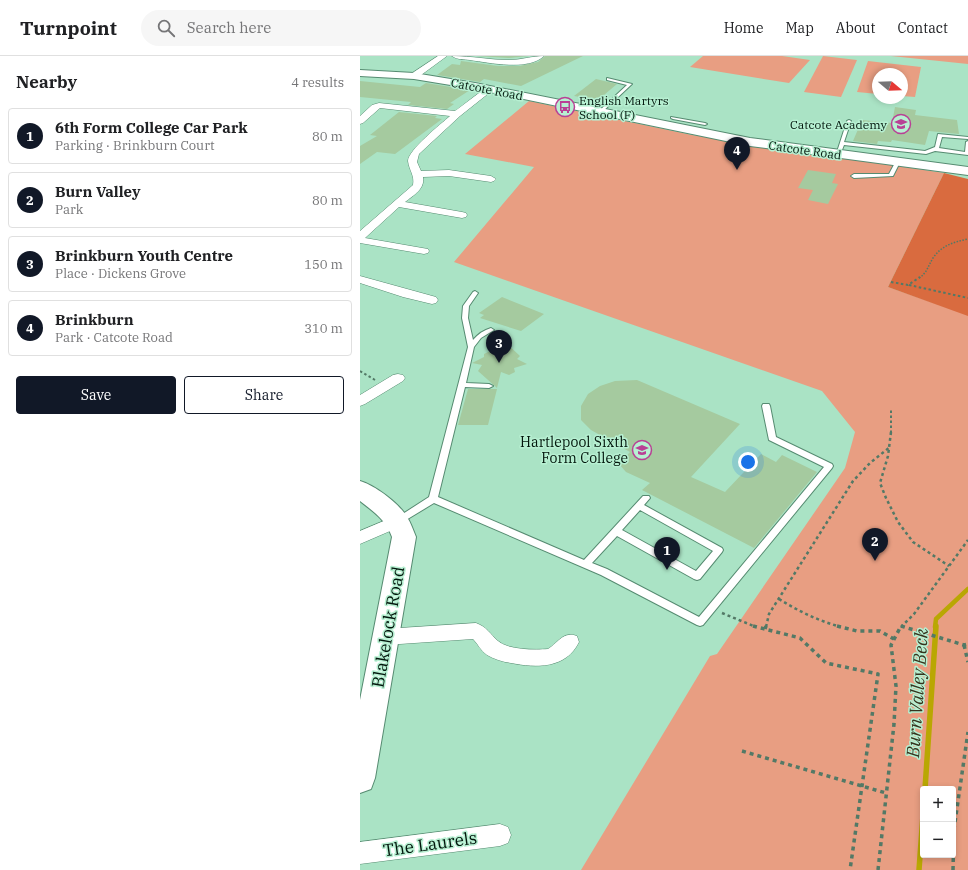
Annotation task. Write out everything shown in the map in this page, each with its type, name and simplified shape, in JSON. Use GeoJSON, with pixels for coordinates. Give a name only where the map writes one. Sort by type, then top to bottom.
{"type":"FeatureCollection","features":[{"type":"Feature","properties":{"kind":"street"},"geometry":{"type":"LineString","coordinates":[[414,76],[443,56]]}},
{"type":"Feature","properties":{"kind":"street"},"geometry":{"type":"LineString","coordinates":[[456,56],[517,63],[533,60],[540,56]]}},
{"type":"Feature","properties":{"kind":"street","name":"Catcote Road"},"geometry":{"type":"LineString","coordinates":[[360,73],[414,76],[490,89],[750,142],[840,148],[898,162],[968,171]]}},
{"type":"Feature","properties":{"kind":"street"},"geometry":{"type":"LineString","coordinates":[[360,236],[418,186],[420,182],[413,163],[413,156],[415,152],[457,114],[490,89]]}},
{"type":"Feature","properties":{"kind":"street"},"geometry":{"type":"LineString","coordinates":[[360,121],[375,107],[380,105],[457,114]]}},
{"type":"Feature","properties":{"kind":"street"},"geometry":{"type":"LineString","coordinates":[[418,174],[449,173],[491,179]]}},
{"type":"Feature","properties":{"kind":"street"},"geometry":{"type":"LineString","coordinates":[[398,204],[462,215]]}},
{"type":"Feature","properties":{"kind":"street"},"geometry":{"type":"LineString","coordinates":[[360,240],[424,251]]}},
{"type":"Feature","properties":{"kind":"street"},"geometry":{"type":"LineString","coordinates":[[360,278],[407,294],[432,300]]}},
{"type":"Feature","properties":{"kind":"street"},"geometry":{"type":"LineString","coordinates":[[360,401],[398,378]]}},
{"type":"Feature","properties":{"kind":"street"},"geometry":{"type":"LineString","coordinates":[[360,489],[391,514],[360,538]]}},
{"type":"Feature","properties":{"kind":"street","name":"Blakelock Road"},"geometry":{"type":"LineString","coordinates":[[360,778],[404,537],[391,514]]}},
{"type":"Feature","properties":{"kind":"street"},"geometry":{"type":"LineString","coordinates":[[385,637],[476,630],[481,634],[487,644],[496,651],[504,654],[545,658],[554,656],[570,642]]}},
{"type":"Feature","properties":{"kind":"street","name":"The Laurels"},"geometry":{"type":"LineString","coordinates":[[360,853],[500,835]]}},
{"type":"Feature","properties":{"kind":"lane"},"geometry":{"type":"LineString","coordinates":[[601,112],[630,84],[627,82],[608,79]]}},
{"type":"Feature","properties":{"kind":"lane"},"geometry":{"type":"LineString","coordinates":[[673,118],[705,124]]}},
{"type":"Feature","properties":{"kind":"lane"},"geometry":{"type":"LineString","coordinates":[[849,121],[840,148],[926,153],[937,148],[940,135],[968,138]]}},
{"type":"Feature","properties":{"kind":"lane"},"geometry":{"type":"LineString","coordinates":[[933,149],[967,154],[968,142]]}},
{"type":"Feature","properties":{"kind":"lane"},"geometry":{"type":"LineString","coordinates":[[854,176],[891,176],[898,162]]}},
{"type":"Feature","properties":{"kind":"lane"},"geometry":{"type":"LineString","coordinates":[[433,499],[471,347],[465,318],[466,306],[475,293]]}},
{"type":"Feature","properties":{"kind":"lane"},"geometry":{"type":"LineString","coordinates":[[471,347],[479,338],[491,330]]}},
{"type":"Feature","properties":{"kind":"lane"},"geometry":{"type":"LineString","coordinates":[[461,385],[489,386]]}},
{"type":"Feature","properties":{"kind":"lane"},"geometry":{"type":"LineString","coordinates":[[391,514],[433,499],[604,572],[700,622],[829,466],[772,438],[766,406]]}},
{"type":"Feature","properties":{"kind":"lane"},"geometry":{"type":"LineString","coordinates":[[586,564],[646,498]]}},
{"type":"Feature","properties":{"kind":"lane"},"geometry":{"type":"LineString","coordinates":[[616,531],[697,576],[719,550],[639,506]]}},
{"type":"Feature","properties":{"kind":"path"},"geometry":{"type":"LineString","coordinates":[[908,285],[925,274],[934,257],[948,244],[968,239]]}},
{"type":"Feature","properties":{"kind":"path"},"geometry":{"type":"LineString","coordinates":[[891,282],[968,298]]}},
{"type":"Feature","properties":{"kind":"path"},"geometry":{"type":"LineString","coordinates":[[891,410],[890,447],[887,468],[880,483],[885,498],[894,511],[895,517],[914,542],[949,566]]}},
{"type":"Feature","properties":{"kind":"path"},"geometry":{"type":"LineString","coordinates":[[765,629],[769,614],[853,481],[870,463],[890,447]]}},
{"type":"Feature","properties":{"kind":"path"},"geometry":{"type":"LineString","coordinates":[[878,870],[894,724],[896,686],[891,645],[901,626],[914,614],[968,540]]}},
{"type":"Feature","properties":{"kind":"path"},"geometry":{"type":"LineString","coordinates":[[778,599],[797,610],[830,624],[857,631],[880,631],[894,639]]}},
{"type":"Feature","properties":{"kind":"path"},"geometry":{"type":"LineString","coordinates":[[711,609],[765,629],[800,638],[826,662],[878,674],[850,870]]}},
{"type":"Feature","properties":{"kind":"path"},"geometry":{"type":"LineString","coordinates":[[901,626],[966,645]]}},
{"type":"Feature","properties":{"kind":"path"},"geometry":{"type":"LineString","coordinates":[[966,645],[968,651]]}},
{"type":"Feature","properties":{"kind":"path"},"geometry":{"type":"LineString","coordinates":[[966,645],[968,662]]}},
{"type":"Feature","properties":{"kind":"path"},"geometry":{"type":"LineString","coordinates":[[953,870],[954,829],[968,732]]}},
{"type":"Feature","properties":{"kind":"path"},"geometry":{"type":"LineString","coordinates":[[742,751],[886,793]]}},
{"type":"Feature","properties":{"kind":"shaded area"},"geometry":{"type":"Polygon","coordinates":[[[703,56],[782,56],[810,60],[789,83],[690,67],[703,56]]]}},
{"type":"Feature","properties":{"kind":"shaded area"},"geometry":{"type":"Polygon","coordinates":[[[823,56],[857,60],[841,97],[804,92],[823,56]]]}},
{"type":"Feature","properties":{"kind":"shaded area"},"geometry":{"type":"Polygon","coordinates":[[[891,56],[968,56],[968,64],[891,56]]]}},
{"type":"Feature","properties":{"kind":"shaded area"},"geometry":{"type":"Polygon","coordinates":[[[868,61],[921,67],[915,97],[908,96],[908,68],[872,68],[872,93],[857,92],[868,61]]]}},
{"type":"Feature","properties":{"kind":"shaded area"},"geometry":{"type":"Polygon","coordinates":[[[529,101],[692,135],[944,173],[888,287],[968,315],[968,870],[581,870],[710,656],[717,654],[845,468],[855,432],[822,391],[454,262],[534,167],[465,154],[529,101]]]}},
{"type":"Feature","properties":{"kind":"shaded area"},"geometry":{"type":"Polygon","coordinates":[[[944,173],[968,179],[968,316],[888,287],[944,173]]]}},
{"type":"Feature","properties":{"kind":"building"},"geometry":{"type":"Polygon","coordinates":[[[476,56],[529,56],[509,58],[476,56]]]}},
{"type":"Feature","properties":{"kind":"building"},"geometry":{"type":"Polygon","coordinates":[[[545,56],[583,56],[521,86],[484,79],[480,82],[437,75],[452,64],[460,65],[461,61],[498,66],[519,66],[538,62],[545,56]]]}},
{"type":"Feature","properties":{"kind":"building"},"geometry":{"type":"Polygon","coordinates":[[[596,79],[617,84],[598,100],[574,96],[596,79]]]}},
{"type":"Feature","properties":{"kind":"building"},"geometry":{"type":"Polygon","coordinates":[[[360,81],[420,87],[426,83],[470,90],[450,103],[454,104],[447,109],[408,105],[411,102],[360,97],[360,81]]]}},
{"type":"Feature","properties":{"kind":"building"},"geometry":{"type":"Polygon","coordinates":[[[895,107],[916,110],[915,115],[957,120],[959,134],[929,131],[925,145],[892,140],[891,142],[878,141],[877,144],[853,141],[862,120],[892,123],[895,107]]]}},
{"type":"Feature","properties":{"kind":"building"},"geometry":{"type":"Polygon","coordinates":[[[399,112],[437,116],[435,118],[442,119],[395,154],[377,152],[360,164],[360,146],[377,136],[370,135],[399,112]]]}},
{"type":"Feature","properties":{"kind":"building"},"geometry":{"type":"Polygon","coordinates":[[[808,170],[836,174],[832,183],[838,184],[828,204],[808,200],[813,190],[798,188],[808,170]]]}},
{"type":"Feature","properties":{"kind":"building"},"geometry":{"type":"Polygon","coordinates":[[[502,297],[544,314],[521,331],[480,318],[484,315],[479,313],[502,297]]]}},
{"type":"Feature","properties":{"kind":"building"},"geometry":{"type":"Polygon","coordinates":[[[506,343],[520,356],[517,359],[527,364],[514,368],[515,372],[509,375],[501,372],[497,388],[478,371],[482,365],[472,363],[484,357],[484,354],[506,343]]]}},
{"type":"Feature","properties":{"kind":"building"},"geometry":{"type":"Polygon","coordinates":[[[637,380],[740,424],[691,477],[725,492],[761,454],[776,462],[782,455],[817,472],[754,548],[642,490],[650,483],[626,472],[619,464],[630,452],[591,430],[581,420],[581,406],[588,394],[600,386],[615,381],[637,380]]]}},
{"type":"Feature","properties":{"kind":"building"},"geometry":{"type":"Polygon","coordinates":[[[468,389],[497,389],[488,425],[458,425],[468,389]]]}},
{"type":"Feature","properties":{"kind":"waterway","name":"Burn Valley Beck"},"geometry":{"type":"LineString","coordinates":[[935,627],[936,619],[968,589]]}},
{"type":"Feature","properties":{"kind":"waterway","name":"Burn Valley Beck"},"geometry":{"type":"LineString","coordinates":[[925,786],[936,626]]}},
{"type":"Feature","properties":{"kind":"waterway","name":"Burn Valley Beck"},"geometry":{"type":"LineString","coordinates":[[919,870],[922,822]]}},
{"type":"Feature","properties":{"kind":"place","name":"English Martyrs School (F)"},"geometry":{"type":"Point","coordinates":[565,107]}},
{"type":"Feature","properties":{"kind":"place","name":"Catcote Academy"},"geometry":{"type":"Point","coordinates":[901,124]}},
{"type":"Feature","properties":{"kind":"place","name":"Brinkburn"},"geometry":{"type":"Point","coordinates":[737,170]}},
{"type":"Feature","properties":{"kind":"place","name":"Brinkburn Youth Centre"},"geometry":{"type":"Point","coordinates":[499,363]}},
{"type":"Feature","properties":{"kind":"place","name":"Hartlepool Sixth Form College"},"geometry":{"type":"Point","coordinates":[642,450]}},
{"type":"Feature","properties":{"kind":"place","name":"Burn Valley"},"geometry":{"type":"Point","coordinates":[875,561]}},
{"type":"Feature","properties":{"kind":"place","name":"6th Form College Car Park"},"geometry":{"type":"Point","coordinates":[667,570]}}]}
